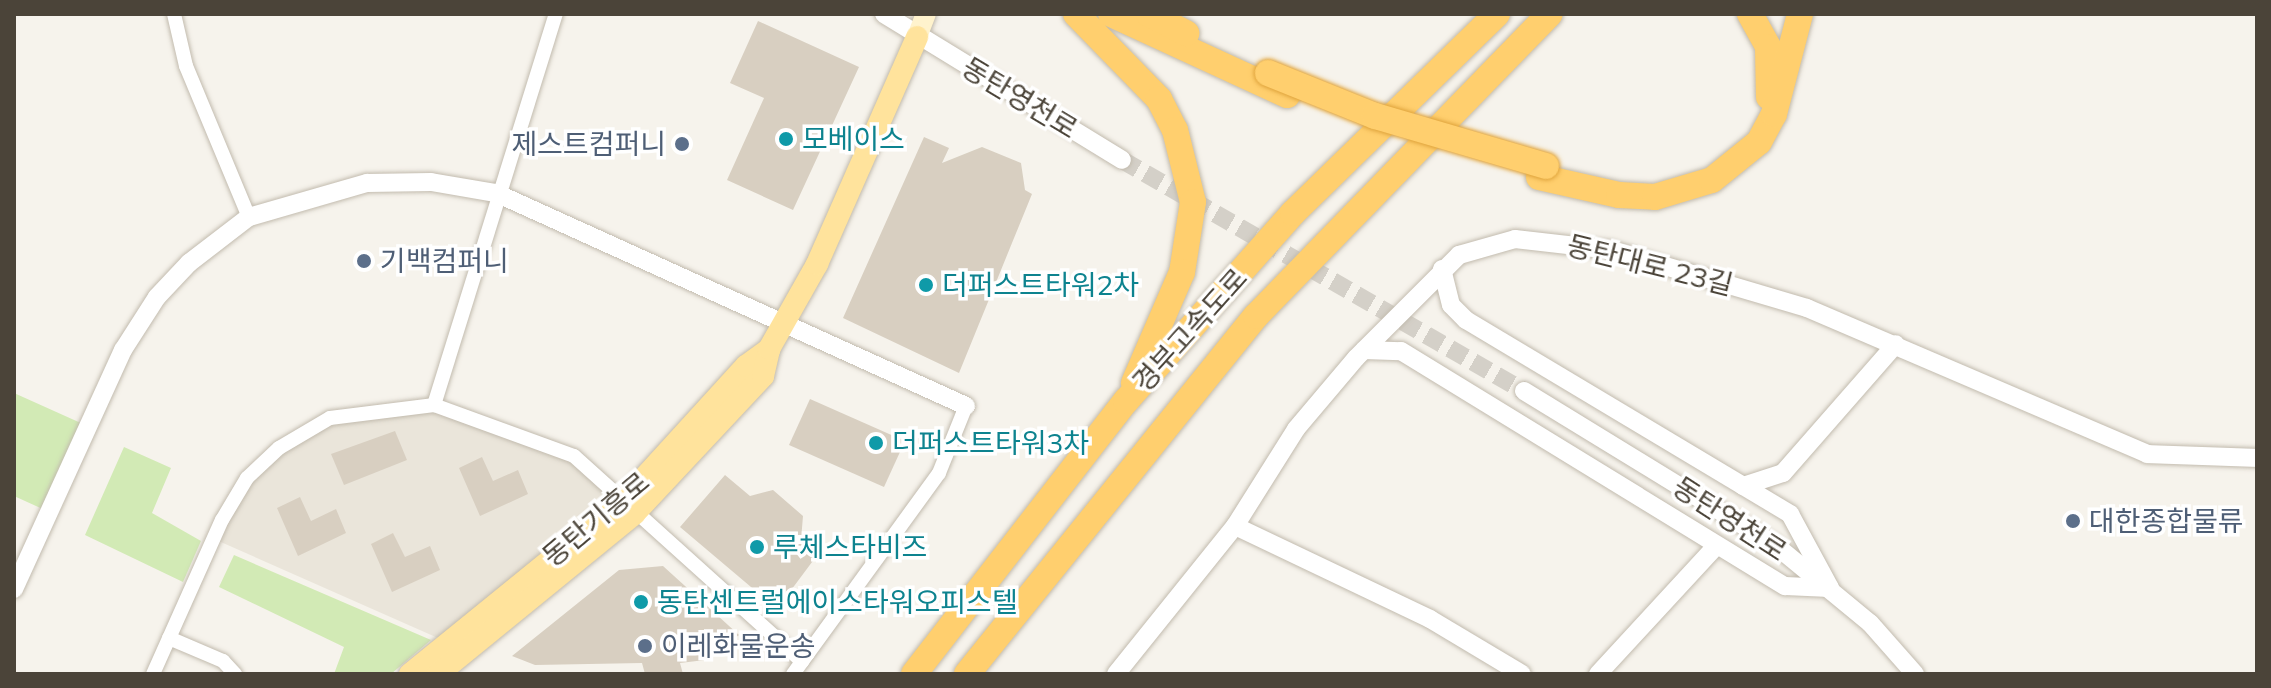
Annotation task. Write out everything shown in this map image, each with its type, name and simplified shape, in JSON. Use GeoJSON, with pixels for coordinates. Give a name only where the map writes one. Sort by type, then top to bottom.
{"type":"FeatureCollection","features":[{"type":"Feature","properties":{"kind":"highway"},"geometry":{"type":"LineString","coordinates":[[1076,14],[1159,99],[1175,130],[1193,202],[1182,272],[1126,401]]}},
{"type":"Feature","properties":{"kind":"highway"},"geometry":{"type":"LineString","coordinates":[[1111,14],[1287,95],[1369,128],[1655,197],[1712,180],[1759,142],[1774,114],[1800,14]]}},
{"type":"Feature","properties":{"kind":"highway"},"geometry":{"type":"LineString","coordinates":[[1149,14],[1268,73],[1375,116],[1542,171],[1651,180],[1682,175],[1736,149],[1756,125],[1772,76],[1768,47],[1750,14]]}},
{"type":"Feature","properties":{"kind":"highway","name":"경부고속도로"},"geometry":{"type":"LineString","coordinates":[[914,674],[1126,401],[1293,213],[1497,14]]}},
{"type":"Feature","properties":{"kind":"highway","name":"경부고속도로"},"geometry":{"type":"LineString","coordinates":[[967,674],[1256,316],[1550,14]]}},
{"type":"Feature","properties":{"kind":"highway"},"geometry":{"type":"LineString","coordinates":[[1523,39],[1573,14]]}},
{"type":"Feature","properties":{"kind":"main road","name":"동탄기흥로"},"geometry":{"type":"LineString","coordinates":[[438,674],[628,508],[746,366],[769,349],[817,264],[926,14]]}},
{"type":"Feature","properties":{"kind":"main road","name":"동탄기흥로"},"geometry":{"type":"LineString","coordinates":[[410,674],[628,508]]}},
{"type":"Feature","properties":{"kind":"street"},"geometry":{"type":"LineString","coordinates":[[174,14],[186,66],[249,217]]}},
{"type":"Feature","properties":{"kind":"street"},"geometry":{"type":"LineString","coordinates":[[434,405],[496,193],[556,14]]}},
{"type":"Feature","properties":{"kind":"street","name":"동탄영천로"},"geometry":{"type":"LineString","coordinates":[[884,14],[1122,160]]}},
{"type":"Feature","properties":{"kind":"street"},"geometry":{"type":"LineString","coordinates":[[14,589],[141,319],[189,263],[249,217],[367,183],[431,182],[496,193],[785,321],[966,406],[939,473],[798,668],[574,456],[541,439],[434,405],[330,418],[279,448],[247,478],[222,520],[153,674]]}},
{"type":"Feature","properties":{"kind":"street","name":"동탄대로 23길"},"geometry":{"type":"LineString","coordinates":[[1116,674],[1235,526],[1296,429],[1364,350],[1442,269],[1486,244],[1564,242],[1698,272],[1896,344],[2120,445],[2187,459],[2257,458]]}},
{"type":"Feature","properties":{"kind":"street"},"geometry":{"type":"LineString","coordinates":[[1442,269],[1451,305],[1466,320],[1790,514]]}},
{"type":"Feature","properties":{"kind":"street"},"geometry":{"type":"LineString","coordinates":[[1743,486],[1783,473],[1896,344]]}},
{"type":"Feature","properties":{"kind":"street"},"geometry":{"type":"LineString","coordinates":[[1364,350],[1401,351],[1785,586],[1830,588]]}},
{"type":"Feature","properties":{"kind":"street","name":"동탄영천로"},"geometry":{"type":"LineString","coordinates":[[1524,391],[1774,544],[1830,588],[1909,670]]}},
{"type":"Feature","properties":{"kind":"street"},"geometry":{"type":"LineString","coordinates":[[1783,473],[1782,495],[1830,588]]}},
{"type":"Feature","properties":{"kind":"street"},"geometry":{"type":"LineString","coordinates":[[1235,526],[1430,619],[1522,674]]}},
{"type":"Feature","properties":{"kind":"street"},"geometry":{"type":"LineString","coordinates":[[1598,674],[1716,546]]}},
{"type":"Feature","properties":{"kind":"street"},"geometry":{"type":"LineString","coordinates":[[169,638],[223,661],[235,674]]}},
{"type":"Feature","properties":{"kind":"shaded area"},"geometry":{"type":"Polygon","coordinates":[[[434,405],[541,439],[623,501],[447,642],[214,539],[247,478],[316,424],[434,405]]]}},
{"type":"Feature","properties":{"kind":"green space"},"geometry":{"type":"Polygon","coordinates":[[[14,393],[83,424],[47,511],[14,496],[14,393]]]}},
{"type":"Feature","properties":{"kind":"green space"},"geometry":{"type":"Polygon","coordinates":[[[124,447],[171,468],[152,513],[201,541],[183,582],[85,535],[124,447]]]}},
{"type":"Feature","properties":{"kind":"green space"},"geometry":{"type":"Polygon","coordinates":[[[234,555],[431,640],[391,674],[334,674],[344,647],[219,587],[234,555]]]}},
{"type":"Feature","properties":{"kind":"building","name":"모베이스"},"geometry":{"type":"Polygon","coordinates":[[[758,21],[859,67],[793,210],[727,180],[764,98],[730,83],[758,21]]]}},
{"type":"Feature","properties":{"kind":"building","name":"더퍼스트타워2차"},"geometry":{"type":"Polygon","coordinates":[[[924,137],[949,148],[942,163],[982,147],[1021,163],[1025,190],[1032,194],[959,373],[843,318],[924,137]]]}},
{"type":"Feature","properties":{"kind":"building","name":"더퍼스트타워3차"},"geometry":{"type":"Polygon","coordinates":[[[810,399],[905,441],[884,487],[789,445],[810,399]]]}},
{"type":"Feature","properties":{"kind":"building"},"geometry":{"type":"Polygon","coordinates":[[[395,431],[407,460],[344,485],[331,454],[395,431]]]}},
{"type":"Feature","properties":{"kind":"building"},"geometry":{"type":"Polygon","coordinates":[[[482,457],[493,481],[518,470],[528,494],[480,516],[459,468],[482,457]]]}},
{"type":"Feature","properties":{"kind":"building","name":"루체스타비즈"},"geometry":{"type":"Polygon","coordinates":[[[725,475],[750,496],[773,490],[803,516],[801,540],[818,554],[777,609],[680,527],[725,475]]]}},
{"type":"Feature","properties":{"kind":"building"},"geometry":{"type":"Polygon","coordinates":[[[300,497],[311,521],[336,509],[346,533],[298,556],[277,508],[300,497]]]}},
{"type":"Feature","properties":{"kind":"building"},"geometry":{"type":"Polygon","coordinates":[[[393,533],[405,557],[430,546],[440,570],[392,592],[371,544],[393,533]]]}},
{"type":"Feature","properties":{"kind":"building","name":"동탄센트럴에이스타워오피스텔"},"geometry":{"type":"Polygon","coordinates":[[[663,566],[739,635],[705,660],[680,663],[683,674],[645,674],[642,663],[535,665],[512,656],[619,570],[663,566]]]}},
{"type":"Feature","properties":{"kind":"tunnel"},"geometry":{"type":"LineString","coordinates":[[1122,160],[1524,391]]}},
{"type":"Feature","properties":{"kind":"place","name":"모베이스"},"geometry":{"type":"Point","coordinates":[786,139]}},
{"type":"Feature","properties":{"kind":"place","name":"제스트컴퍼니"},"geometry":{"type":"Point","coordinates":[682,144]}},
{"type":"Feature","properties":{"kind":"place","name":"기백컴퍼니"},"geometry":{"type":"Point","coordinates":[364,261]}},
{"type":"Feature","properties":{"kind":"place","name":"더퍼스트타워2차"},"geometry":{"type":"Point","coordinates":[926,285]}},
{"type":"Feature","properties":{"kind":"place","name":"더퍼스트타워3차"},"geometry":{"type":"Point","coordinates":[876,443]}},
{"type":"Feature","properties":{"kind":"place","name":"대한종합물류"},"geometry":{"type":"Point","coordinates":[2073,521]}},
{"type":"Feature","properties":{"kind":"place","name":"루체스타비즈"},"geometry":{"type":"Point","coordinates":[757,547]}},
{"type":"Feature","properties":{"kind":"place","name":"동탄센트럴에이스타워오피스텔"},"geometry":{"type":"Point","coordinates":[641,602]}},
{"type":"Feature","properties":{"kind":"place","name":"이레화물운송"},"geometry":{"type":"Point","coordinates":[645,646]}}]}
